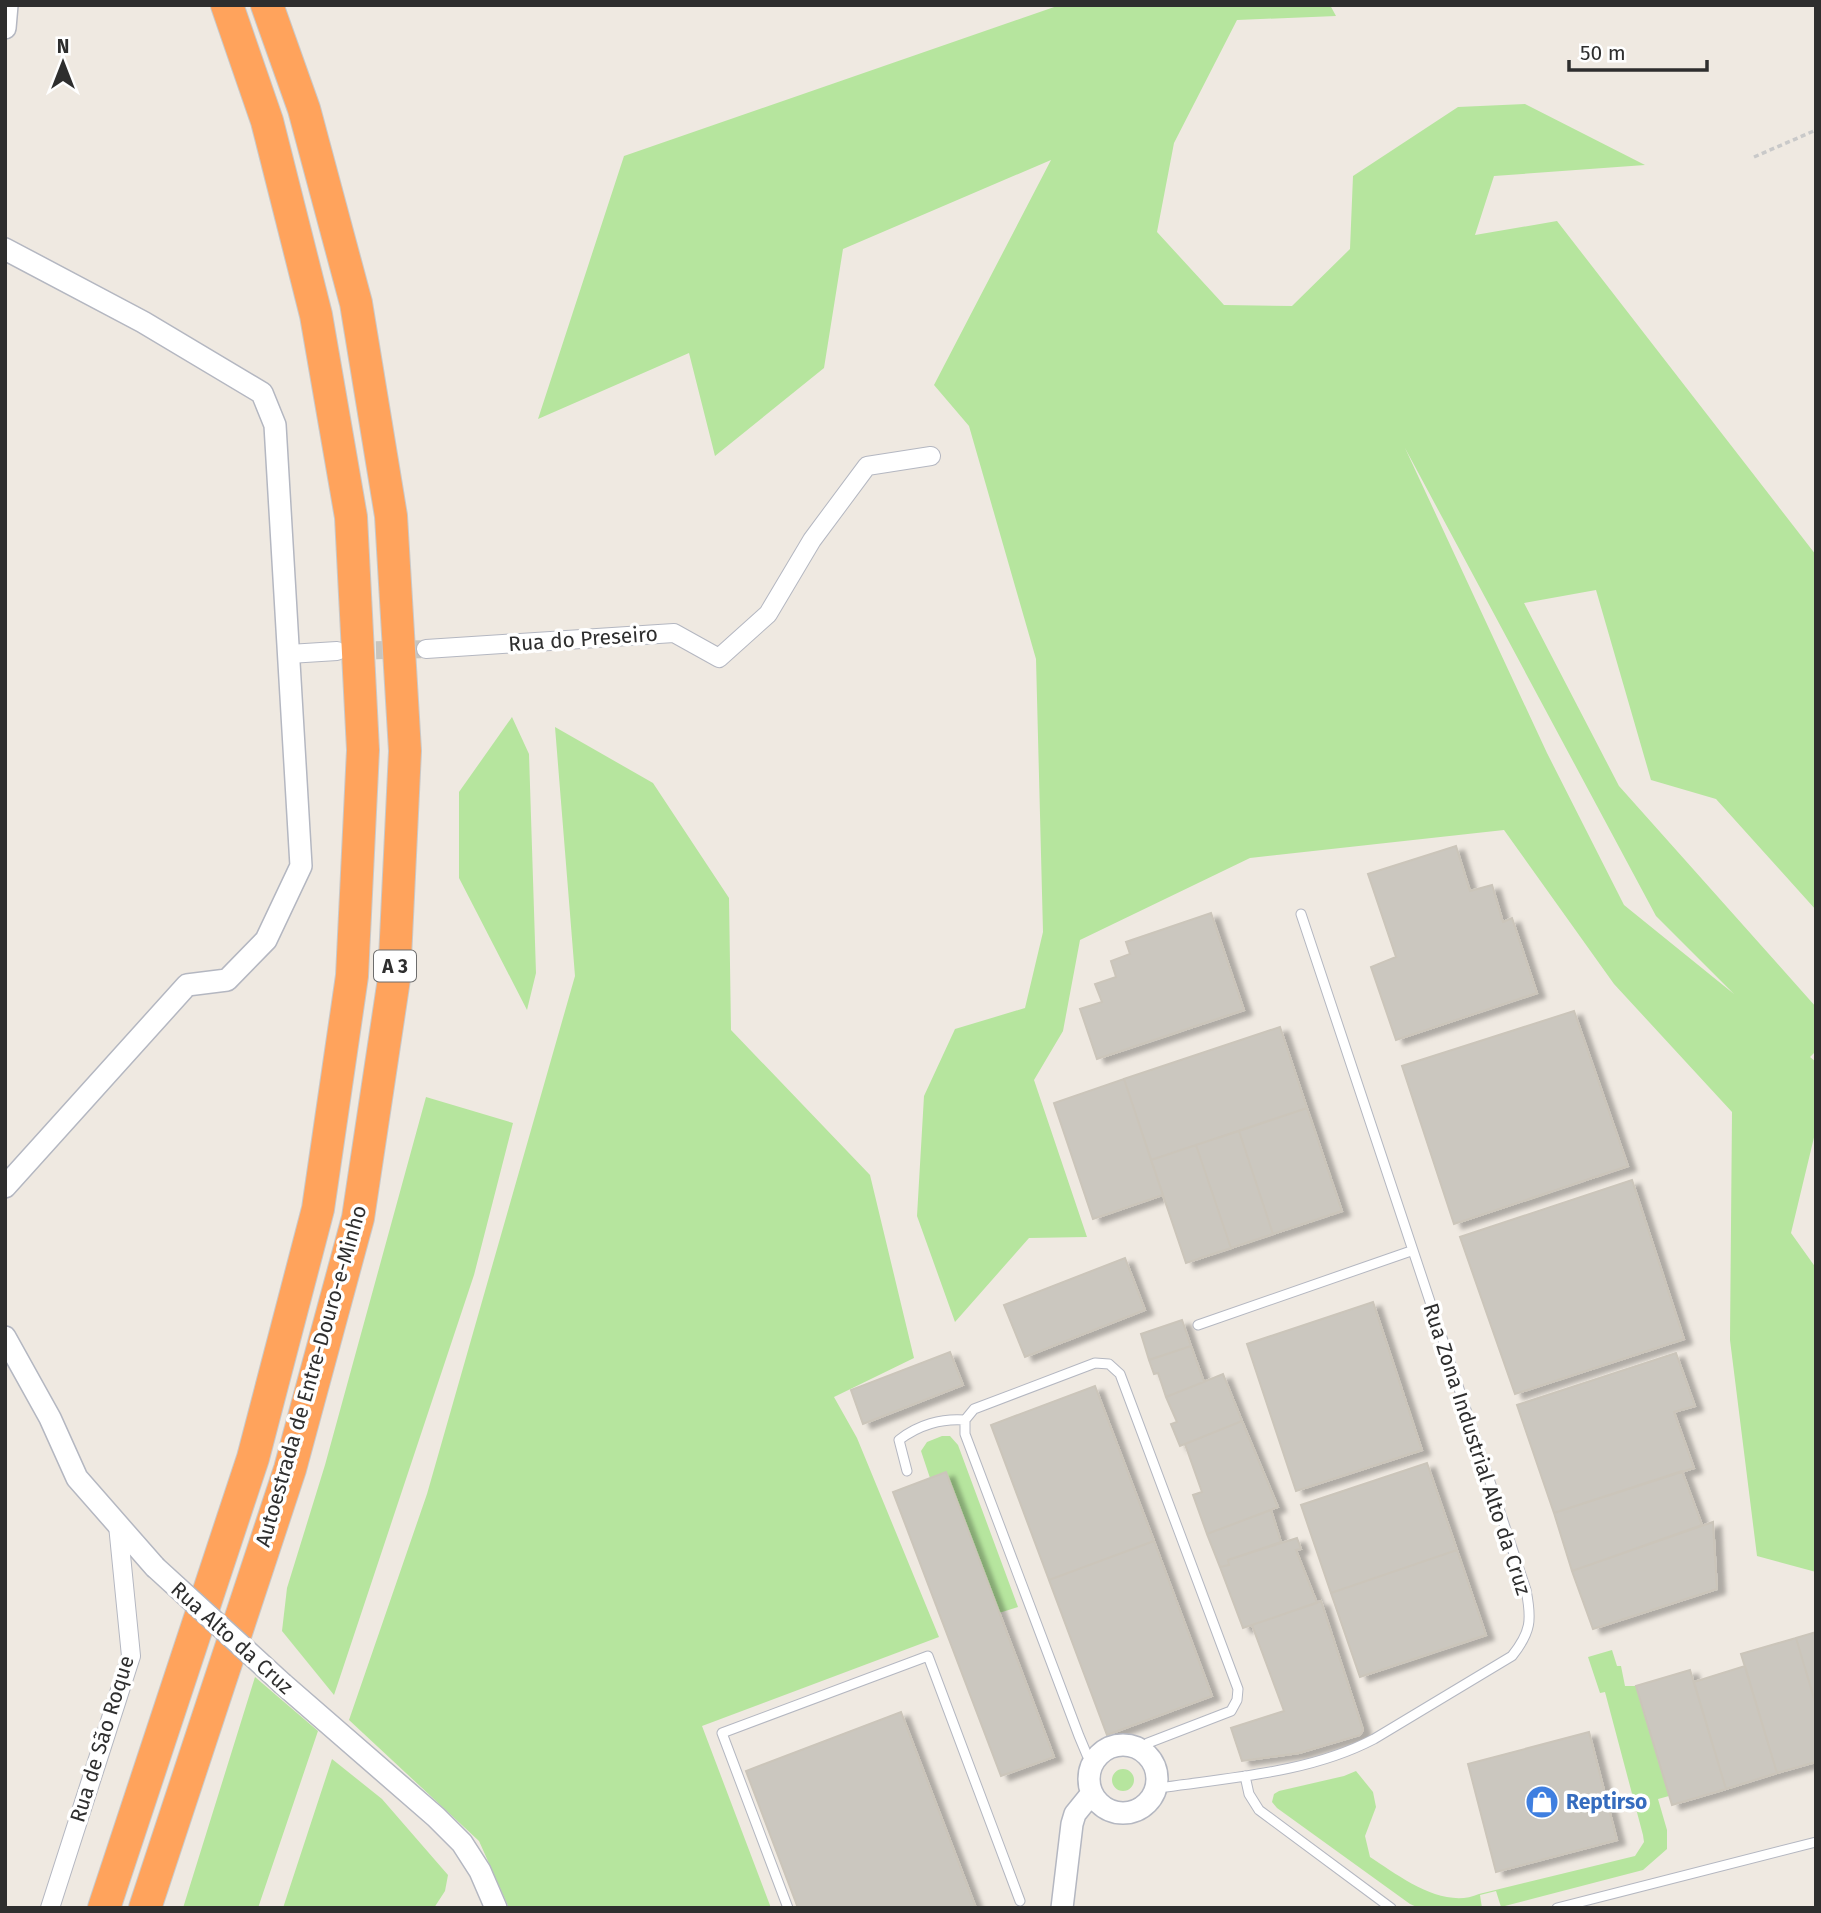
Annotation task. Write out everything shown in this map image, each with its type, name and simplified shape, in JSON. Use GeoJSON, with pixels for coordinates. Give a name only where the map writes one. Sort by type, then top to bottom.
{"type":"FeatureCollection","features":[{"type":"Feature","properties":{"kind":"highway","name":"Autoestrada de Entre-Douro-e-Minho"},"geometry":{"type":"LineString","coordinates":[[104,1908],[256,1445],[318,1209],[352,976],[363,750],[351,517],[316,315],[267,121],[227,5]]}},
{"type":"Feature","properties":{"kind":"highway","name":"Autoestrada de Entre-Douro-e-Minho"},"geometry":{"type":"LineString","coordinates":[[145,1908],[290,1469],[358,1218],[394,979],[405,751],[391,516],[356,303],[304,109],[267,5]]}},
{"type":"Feature","properties":{"kind":"street"},"geometry":{"type":"LineString","coordinates":[[5,28],[7,5]]}},
{"type":"Feature","properties":{"kind":"street"},"geometry":{"type":"LineString","coordinates":[[5,249],[144,322],[262,393],[275,425],[301,866],[266,940],[226,980],[187,985],[5,1187]]}},
{"type":"Feature","properties":{"kind":"street","name":"Rua do Preseiro"},"geometry":{"type":"LineString","coordinates":[[426,649],[674,633],[719,658],[768,614],[812,540],[867,466],[931,456]]}},
{"type":"Feature","properties":{"kind":"street"},"geometry":{"type":"LineString","coordinates":[[289,654],[337,651]]}},
{"type":"Feature","properties":{"kind":"street","name":"Rua Alto da Cruz"},"geometry":{"type":"LineString","coordinates":[[5,1337],[50,1418],[76,1478],[155,1567],[462,1843],[480,1871],[496,1908]]}},
{"type":"Feature","properties":{"kind":"street","name":"Rua de São Roque"},"geometry":{"type":"LineString","coordinates":[[50,1908],[131,1656],[118,1525]]}},
{"type":"Feature","properties":{"kind":"street"},"geometry":{"type":"LineString","coordinates":[[1126,1745],[1142,1751],[1153,1761],[1157,1771],[1157,1785],[1150,1800],[1141,1808],[1130,1812],[1119,1813],[1108,1809],[1092,1793],[1089,1782],[1094,1762],[1103,1751],[1114,1746],[1126,1745]]}},
{"type":"Feature","properties":{"kind":"street"},"geometry":{"type":"LineString","coordinates":[[1062,1908],[1072,1824],[1075,1814],[1092,1793]]}},
{"type":"Feature","properties":{"kind":"lane","name":"Rua Zona Industrial Alto da Cruz"},"geometry":{"type":"LineString","coordinates":[[1157,1785],[1166,1787],[1245,1776],[1336,1756],[1374,1739],[1512,1656],[1530,1627],[1527,1590],[1411,1251],[1301,914]]}},
{"type":"Feature","properties":{"kind":"lane"},"geometry":{"type":"LineString","coordinates":[[1198,1325],[1411,1251]]}},
{"type":"Feature","properties":{"kind":"lane"},"geometry":{"type":"LineString","coordinates":[[1094,1762],[1087,1755],[1055,1673],[965,1434],[965,1420],[974,1409],[1095,1363],[1109,1364],[1120,1374],[1238,1689],[1237,1700],[1231,1711],[1148,1743],[1142,1751]]}},
{"type":"Feature","properties":{"kind":"lane"},"geometry":{"type":"LineString","coordinates":[[907,1471],[899,1440],[909,1432],[947,1419],[965,1420]]}},
{"type":"Feature","properties":{"kind":"lane"},"geometry":{"type":"LineString","coordinates":[[788,1908],[722,1733],[928,1656],[1020,1901]]}},
{"type":"Feature","properties":{"kind":"lane"},"geometry":{"type":"LineString","coordinates":[[1245,1776],[1249,1794],[1259,1810],[1391,1908]]}},
{"type":"Feature","properties":{"kind":"lane"},"geometry":{"type":"LineString","coordinates":[[1557,1908],[1816,1842]]}},
{"type":"Feature","properties":{"kind":"path"},"geometry":{"type":"LineString","coordinates":[[1754,157],[1816,130]]}},
{"type":"Feature","properties":{"kind":"green space"},"geometry":{"type":"Polygon","coordinates":[[[1060,5],[1330,5],[1336,16],[1237,20],[1174,143],[1157,232],[1224,305],[1292,306],[1350,249],[1353,176],[1458,107],[1525,104],[1645,165],[1494,176],[1475,235],[1557,221],[1816,555],[1816,910],[1716,799],[1651,780],[1596,590],[1524,603],[1619,786],[1816,1007],[1816,1051],[1810,1057],[1816,1062],[1816,1129],[1791,1233],[1816,1268],[1816,1572],[1757,1556],[1730,1340],[1732,1112],[1614,984],[1504,830],[1250,858],[1080,940],[1063,1031],[1034,1080],[1087,1237],[1029,1238],[955,1322],[917,1216],[924,1096],[955,1029],[1025,1008],[1043,932],[1036,659],[969,426],[934,385],[1051,160],[843,249],[824,368],[715,456],[689,353],[538,419],[624,156],[1060,5]],[[1405,448],[1547,753],[1624,905],[1734,994],[1656,916],[1405,448]]]}},
{"type":"Feature","properties":{"kind":"green space"},"geometry":{"type":"Polygon","coordinates":[[[512,717],[529,754],[536,973],[527,1010],[459,878],[459,792],[512,717]]]}},
{"type":"Feature","properties":{"kind":"green space"},"geometry":{"type":"Polygon","coordinates":[[[555,727],[653,783],[729,898],[731,1030],[870,1175],[914,1358],[834,1397],[857,1438],[939,1637],[702,1726],[771,1908],[509,1908],[479,1841],[349,1720],[427,1494],[575,976],[555,727]]]}},
{"type":"Feature","properties":{"kind":"green space"},"geometry":{"type":"Polygon","coordinates":[[[426,1097],[513,1123],[474,1275],[334,1695],[282,1631],[287,1588],[325,1465],[426,1097]]]}},
{"type":"Feature","properties":{"kind":"green space"},"geometry":{"type":"Polygon","coordinates":[[[950,1436],[958,1445],[1018,1607],[999,1613],[946,1472],[930,1478],[921,1451],[927,1442],[950,1436]]]}},
{"type":"Feature","properties":{"kind":"green space"},"geometry":{"type":"Polygon","coordinates":[[[1612,1650],[1617,1666],[1621,1666],[1625,1686],[1636,1686],[1669,1796],[1658,1799],[1667,1830],[1667,1849],[1643,1870],[1501,1907],[1496,1891],[1480,1895],[1482,1908],[1419,1908],[1272,1802],[1274,1794],[1279,1791],[1356,1771],[1373,1792],[1376,1807],[1365,1836],[1370,1857],[1422,1889],[1451,1898],[1465,1898],[1635,1856],[1644,1842],[1643,1835],[1605,1692],[1600,1693],[1588,1657],[1612,1650]]]}},
{"type":"Feature","properties":{"kind":"green space"},"geometry":{"type":"Polygon","coordinates":[[[255,1677],[318,1731],[258,1908],[183,1908],[255,1677]]]}},
{"type":"Feature","properties":{"kind":"green space"},"geometry":{"type":"Polygon","coordinates":[[[332,1759],[382,1799],[448,1875],[445,1891],[434,1908],[283,1908],[332,1759]]]}},
{"type":"Feature","properties":{"kind":"green space"},"geometry":{"type":"Polygon","coordinates":[[[1123,1769],[1133,1776],[1134,1780],[1127,1790],[1123,1791],[1113,1784],[1112,1780],[1119,1770],[1123,1769]]]}},
{"type":"Feature","properties":{"kind":"building"},"geometry":{"type":"Polygon","coordinates":[[[1456,846],[1470,891],[1492,885],[1503,922],[1512,918],[1537,993],[1396,1040],[1371,967],[1396,957],[1368,874],[1456,846]]]}},
{"type":"Feature","properties":{"kind":"building"},"geometry":{"type":"Polygon","coordinates":[[[1211,913],[1244,1010],[1097,1059],[1080,1009],[1102,1002],[1095,984],[1116,977],[1111,961],[1130,954],[1126,942],[1211,913]]]}},
{"type":"Feature","properties":{"kind":"building"},"geometry":{"type":"Polygon","coordinates":[[[1574,1011],[1628,1166],[1454,1224],[1402,1066],[1574,1011]]]}},
{"type":"Feature","properties":{"kind":"building"},"geometry":{"type":"Polygon","coordinates":[[[1280,1027],[1307,1108],[1151,1160],[1124,1079],[1280,1027]]]}},
{"type":"Feature","properties":{"kind":"building"},"geometry":{"type":"Polygon","coordinates":[[[1124,1079],[1163,1195],[1093,1219],[1054,1103],[1124,1079]]]}},
{"type":"Feature","properties":{"kind":"building"},"geometry":{"type":"Polygon","coordinates":[[[1307,1108],[1342,1211],[1273,1234],[1239,1131],[1307,1108]]]}},
{"type":"Feature","properties":{"kind":"building"},"geometry":{"type":"Polygon","coordinates":[[[1239,1131],[1273,1234],[1231,1248],[1196,1145],[1239,1131]]]}},
{"type":"Feature","properties":{"kind":"building"},"geometry":{"type":"Polygon","coordinates":[[[1196,1145],[1231,1248],[1186,1263],[1151,1160],[1196,1145]]]}},
{"type":"Feature","properties":{"kind":"building"},"geometry":{"type":"Polygon","coordinates":[[[1632,1180],[1684,1339],[1515,1394],[1460,1237],[1632,1180]]]}},
{"type":"Feature","properties":{"kind":"building"},"geometry":{"type":"Polygon","coordinates":[[[1125,1258],[1145,1310],[1025,1357],[1004,1305],[1125,1258]]]}},
{"type":"Feature","properties":{"kind":"building"},"geometry":{"type":"Polygon","coordinates":[[[1373,1302],[1422,1450],[1296,1491],[1247,1344],[1373,1302]]]}},
{"type":"Feature","properties":{"kind":"building"},"geometry":{"type":"Polygon","coordinates":[[[1182,1320],[1191,1346],[1149,1360],[1141,1334],[1182,1320]]]}},
{"type":"Feature","properties":{"kind":"building"},"geometry":{"type":"Polygon","coordinates":[[[1191,1346],[1204,1382],[1166,1397],[1158,1373],[1154,1374],[1149,1360],[1191,1346]]]}},
{"type":"Feature","properties":{"kind":"building"},"geometry":{"type":"Polygon","coordinates":[[[950,1352],[963,1385],[863,1424],[851,1390],[950,1352]]]}},
{"type":"Feature","properties":{"kind":"building"},"geometry":{"type":"Polygon","coordinates":[[[1676,1353],[1695,1406],[1674,1412],[1694,1468],[1554,1513],[1517,1405],[1676,1353]]]}},
{"type":"Feature","properties":{"kind":"building"},"geometry":{"type":"Polygon","coordinates":[[[1223,1374],[1242,1421],[1180,1446],[1171,1424],[1177,1422],[1166,1397],[1223,1374]]]}},
{"type":"Feature","properties":{"kind":"building"},"geometry":{"type":"Polygon","coordinates":[[[1095,1386],[1154,1541],[1049,1580],[991,1425],[1095,1386]]]}},
{"type":"Feature","properties":{"kind":"building"},"geometry":{"type":"Polygon","coordinates":[[[1242,1421],[1278,1507],[1207,1534],[1193,1495],[1202,1492],[1185,1444],[1242,1421]]]}},
{"type":"Feature","properties":{"kind":"building"},"geometry":{"type":"Polygon","coordinates":[[[1427,1463],[1457,1550],[1331,1593],[1301,1505],[1427,1463]]]}},
{"type":"Feature","properties":{"kind":"building"},"geometry":{"type":"Polygon","coordinates":[[[1682,1471],[1702,1525],[1572,1571],[1554,1513],[1682,1471]]]}},
{"type":"Feature","properties":{"kind":"building"},"geometry":{"type":"Polygon","coordinates":[[[946,1472],[1054,1757],[1001,1776],[893,1492],[946,1472]]]}},
{"type":"Feature","properties":{"kind":"building"},"geometry":{"type":"Polygon","coordinates":[[[1271,1510],[1281,1542],[1228,1560],[1229,1565],[1220,1567],[1207,1534],[1271,1510]]]}},
{"type":"Feature","properties":{"kind":"building"},"geometry":{"type":"Polygon","coordinates":[[[1713,1522],[1717,1589],[1593,1629],[1572,1571],[1713,1522]]]}},
{"type":"Feature","properties":{"kind":"building"},"geometry":{"type":"Polygon","coordinates":[[[1297,1538],[1301,1549],[1296,1550],[1317,1603],[1243,1628],[1220,1567],[1229,1565],[1228,1560],[1297,1538]]]}},
{"type":"Feature","properties":{"kind":"building"},"geometry":{"type":"Polygon","coordinates":[[[1154,1541],[1212,1696],[1107,1735],[1049,1580],[1154,1541]]]}},
{"type":"Feature","properties":{"kind":"building"},"geometry":{"type":"Polygon","coordinates":[[[1457,1550],[1486,1635],[1360,1677],[1331,1593],[1457,1550]]]}},
{"type":"Feature","properties":{"kind":"building"},"geometry":{"type":"Polygon","coordinates":[[[1321,1601],[1363,1730],[1360,1735],[1299,1753],[1242,1761],[1231,1728],[1284,1711],[1252,1625],[1321,1601]]]}},
{"type":"Feature","properties":{"kind":"building"},"geometry":{"type":"Polygon","coordinates":[[[1816,1632],[1816,1705],[1796,1638],[1816,1632]]]}},
{"type":"Feature","properties":{"kind":"building"},"geometry":{"type":"Polygon","coordinates":[[[1796,1638],[1816,1705],[1816,1762],[1777,1773],[1741,1654],[1796,1638]]]}},
{"type":"Feature","properties":{"kind":"building"},"geometry":{"type":"Polygon","coordinates":[[[1745,1666],[1777,1773],[1726,1789],[1694,1682],[1745,1666]]]}},
{"type":"Feature","properties":{"kind":"building"},"geometry":{"type":"Polygon","coordinates":[[[1690,1670],[1726,1789],[1672,1805],[1636,1686],[1690,1670]]]}},
{"type":"Feature","properties":{"kind":"building"},"geometry":{"type":"Polygon","coordinates":[[[901,1712],[976,1908],[798,1908],[746,1771],[901,1712]]]}},
{"type":"Feature","properties":{"kind":"building","name":"Reptirso"},"geometry":{"type":"Polygon","coordinates":[[[1589,1732],[1617,1840],[1496,1872],[1468,1764],[1589,1732]]]}},
{"type":"Feature","properties":{"kind":"tunnel"},"geometry":{"type":"LineString","coordinates":[[349,651],[426,649]]}},
{"type":"Feature","properties":{"kind":"place","name":"Reptirso"},"geometry":{"type":"Point","coordinates":[1542,1802]}}]}
